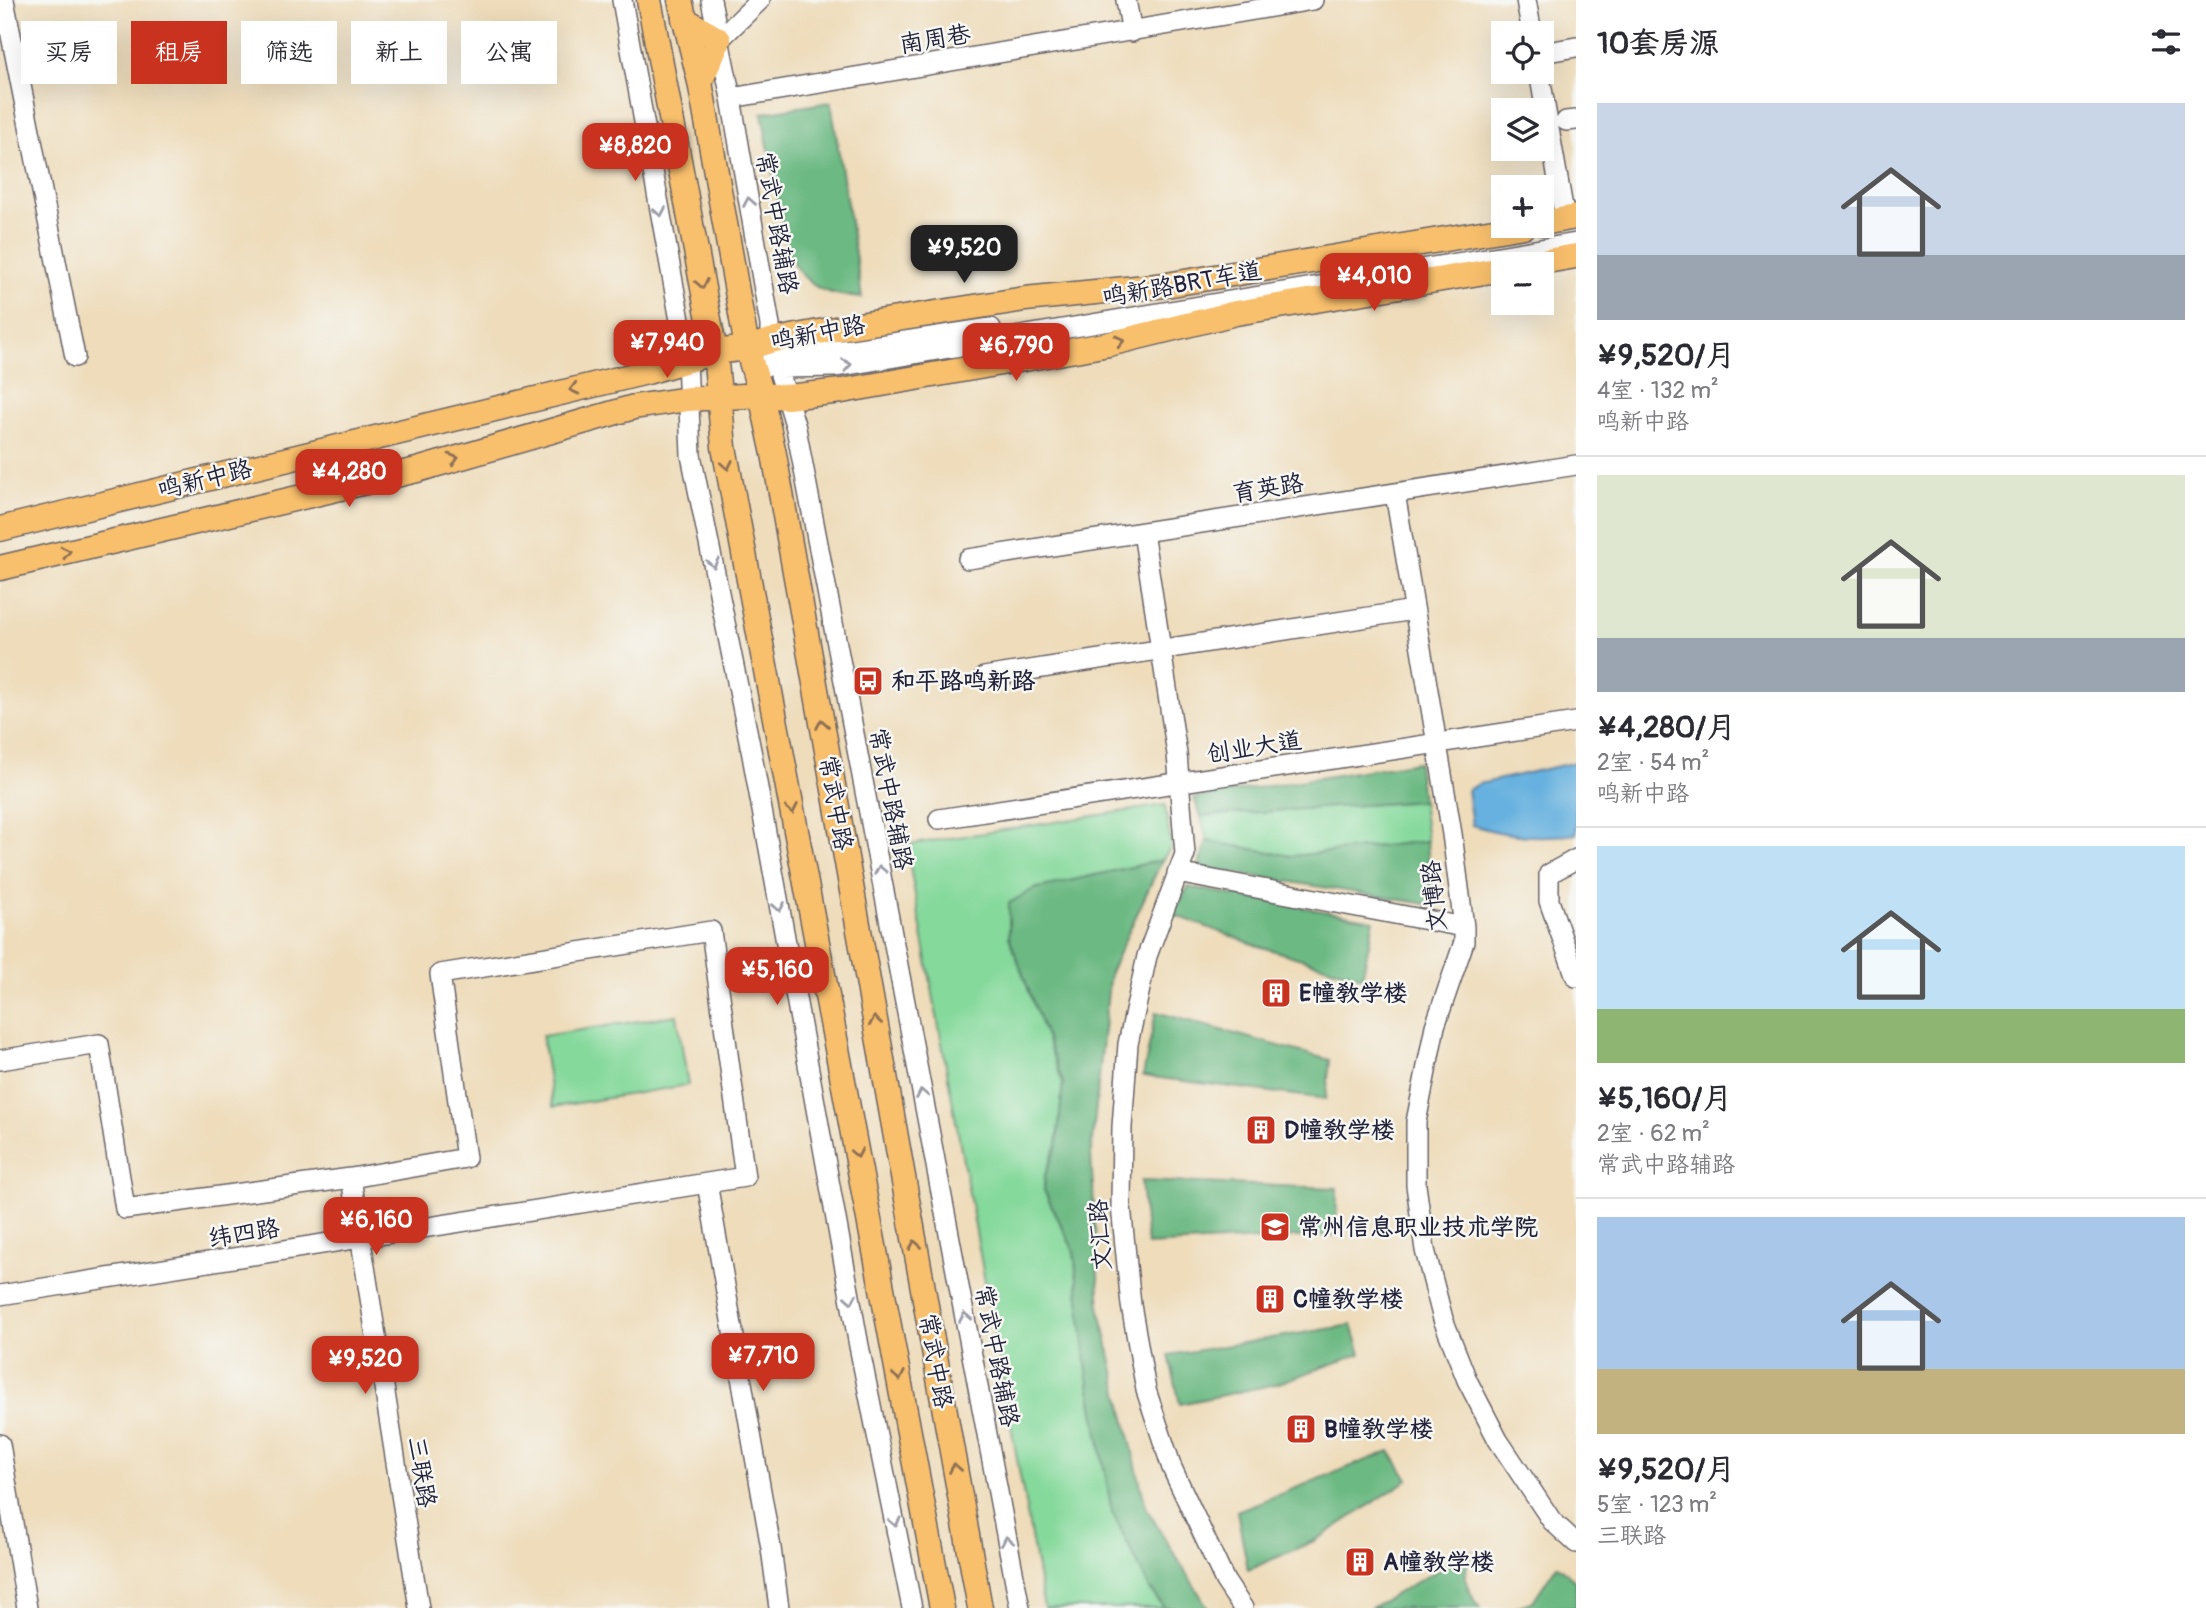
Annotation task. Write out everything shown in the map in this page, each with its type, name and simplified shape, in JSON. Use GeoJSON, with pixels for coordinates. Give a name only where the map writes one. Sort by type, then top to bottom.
{"type":"FeatureCollection","features":[{"type":"Feature","properties":{"kind":"main road","name":"常武中路"},"geometry":{"type":"LineString","coordinates":[[649,0],[715,352],[724,447],[942,1608]]}},
{"type":"Feature","properties":{"kind":"main road","name":"常武中路"},"geometry":{"type":"LineString","coordinates":[[682,10],[699,82],[742,324],[764,355],[761,395],[980,1608]]}},
{"type":"Feature","properties":{"kind":"main road"},"geometry":{"type":"LineString","coordinates":[[682,10],[719,40],[699,82]]}},
{"type":"Feature","properties":{"kind":"main road","name":"鸣新中路"},"geometry":{"type":"LineString","coordinates":[[0,529],[647,372],[715,352],[764,355],[846,327],[1025,299],[1166,285],[1491,231]]}},
{"type":"Feature","properties":{"kind":"main road"},"geometry":{"type":"LineString","coordinates":[[1554,260],[1576,256]]}},
{"type":"Feature","properties":{"kind":"main road","name":"鸣新中路"},"geometry":{"type":"LineString","coordinates":[[0,568],[416,470],[634,407],[688,399],[761,395],[787,397],[842,391],[1109,344],[1236,313],[1491,271]]}},
{"type":"Feature","properties":{"kind":"main road"},"geometry":{"type":"LineString","coordinates":[[688,399],[715,352]]}},
{"type":"Feature","properties":{"kind":"street"},"geometry":{"type":"LineString","coordinates":[[4,0],[75,357]]}},
{"type":"Feature","properties":{"kind":"street"},"geometry":{"type":"LineString","coordinates":[[622,0],[687,359],[691,455],[752,755],[859,1346],[912,1608]]}},
{"type":"Feature","properties":{"kind":"street","name":"常武中路辅路"},"geometry":{"type":"LineString","coordinates":[[711,0],[731,98],[770,325],[764,355],[787,397],[796,428],[1020,1608]]}},
{"type":"Feature","properties":{"kind":"street"},"geometry":{"type":"LineString","coordinates":[[719,40],[760,0]]}},
{"type":"Feature","properties":{"kind":"street"},"geometry":{"type":"LineString","coordinates":[[1126,0],[1132,32]]}},
{"type":"Feature","properties":{"kind":"street","name":"南周巷"},"geometry":{"type":"LineString","coordinates":[[731,98],[1313,0]]}},
{"type":"Feature","properties":{"kind":"street"},"geometry":{"type":"LineString","coordinates":[[1527,0],[1530,21]]}},
{"type":"Feature","properties":{"kind":"street"},"geometry":{"type":"LineString","coordinates":[[1554,51],[1576,47]]}},
{"type":"Feature","properties":{"kind":"street"},"geometry":{"type":"LineString","coordinates":[[1541,84],[1565,223]]}},
{"type":"Feature","properties":{"kind":"street","name":"鸣新路BRT车道"},"geometry":{"type":"LineString","coordinates":[[764,355],[853,349],[1097,312],[1565,223]]}},
{"type":"Feature","properties":{"kind":"street","name":"鸣新路BRT车道"},"geometry":{"type":"LineString","coordinates":[[764,355],[838,367],[1576,243]]}},
{"type":"Feature","properties":{"kind":"street","name":"育英路"},"geometry":{"type":"LineString","coordinates":[[968,559],[1576,465]]}},
{"type":"Feature","properties":{"kind":"street","name":"文博路"},"geometry":{"type":"LineString","coordinates":[[1395,493],[1452,834],[1464,927],[1464,942],[1435,1026],[1416,1122],[1416,1185],[1424,1250],[1443,1319],[1473,1392],[1498,1440],[1552,1521],[1576,1543]]}},
{"type":"Feature","properties":{"kind":"street","name":"文汇路"},"geometry":{"type":"LineString","coordinates":[[1143,532],[1181,783],[1185,854],[1147,956],[1128,1044],[1122,1127],[1121,1206],[1131,1305],[1146,1390],[1172,1468],[1225,1581],[1243,1608]]}},
{"type":"Feature","properties":{"kind":"street"},"geometry":{"type":"LineString","coordinates":[[984,677],[1414,610]]}},
{"type":"Feature","properties":{"kind":"street","name":"创业大道"},"geometry":{"type":"LineString","coordinates":[[939,819],[1576,722]]}},
{"type":"Feature","properties":{"kind":"street"},"geometry":{"type":"LineString","coordinates":[[1576,859],[1549,874],[1549,901],[1576,977]]}},
{"type":"Feature","properties":{"kind":"street"},"geometry":{"type":"LineString","coordinates":[[1177,873],[1464,927]]}},
{"type":"Feature","properties":{"kind":"street","name":"纬四路"},"geometry":{"type":"LineString","coordinates":[[0,1296],[745,1177],[711,931],[440,974],[466,1158],[351,1178]]}},
{"type":"Feature","properties":{"kind":"street"},"geometry":{"type":"LineString","coordinates":[[0,1060],[99,1044],[125,1209],[351,1178]]}},
{"type":"Feature","properties":{"kind":"street","name":"三联路"},"geometry":{"type":"LineString","coordinates":[[351,1178],[419,1608]]}},
{"type":"Feature","properties":{"kind":"street"},"geometry":{"type":"LineString","coordinates":[[707,1183],[771,1548],[779,1608]]}},
{"type":"Feature","properties":{"kind":"street"},"geometry":{"type":"LineString","coordinates":[[0,1444],[27,1608]]}},
{"type":"Feature","properties":{"kind":"green space"},"geometry":{"type":"Polygon","coordinates":[[[831,102],[862,298],[818,288],[803,276],[788,255],[762,113],[831,102]]]}},
{"type":"Feature","properties":{"kind":"green space"},"geometry":{"type":"Polygon","coordinates":[[[1418,762],[1422,801],[1201,816],[1194,798],[1418,762]]]}},
{"type":"Feature","properties":{"kind":"green space"},"geometry":{"type":"Polygon","coordinates":[[[1422,801],[1427,841],[1292,856],[1207,841],[1201,816],[1422,801]]]}},
{"type":"Feature","properties":{"kind":"green space"},"geometry":{"type":"Polygon","coordinates":[[[1165,805],[1171,847],[1162,860],[1034,889],[1025,980],[1063,1083],[1057,1145],[1045,1175],[1044,1190],[1074,1251],[1087,1371],[1112,1512],[1151,1591],[1164,1608],[1044,1608],[906,845],[1165,805]]]}},
{"type":"Feature","properties":{"kind":"green space"},"geometry":{"type":"Polygon","coordinates":[[[1207,841],[1292,856],[1427,841],[1433,905],[1198,867],[1207,841]]]}},
{"type":"Feature","properties":{"kind":"green space"},"geometry":{"type":"Polygon","coordinates":[[[1162,860],[1110,972],[1091,1154],[1100,1311],[1146,1508],[1208,1608],[1165,1608],[1149,1586],[1112,1512],[1087,1371],[1074,1251],[1044,1190],[1045,1175],[1057,1145],[1063,1083],[1009,937],[1009,903],[1034,889],[1162,860]]]}},
{"type":"Feature","properties":{"kind":"green space"},"geometry":{"type":"Polygon","coordinates":[[[1188,887],[1374,920],[1362,977],[1258,946],[1172,914],[1188,887]]]}},
{"type":"Feature","properties":{"kind":"green space"},"geometry":{"type":"Polygon","coordinates":[[[1156,1012],[1330,1060],[1326,1099],[1143,1076],[1156,1012]]]}},
{"type":"Feature","properties":{"kind":"green space"},"geometry":{"type":"Polygon","coordinates":[[[677,1015],[688,1085],[553,1107],[542,1036],[677,1015]]]}},
{"type":"Feature","properties":{"kind":"green space"},"geometry":{"type":"Polygon","coordinates":[[[1141,1181],[1337,1188],[1336,1235],[1147,1245],[1141,1181]]]}},
{"type":"Feature","properties":{"kind":"green space"},"geometry":{"type":"Polygon","coordinates":[[[1352,1325],[1361,1354],[1276,1384],[1180,1404],[1169,1355],[1352,1325]]]}},
{"type":"Feature","properties":{"kind":"green space"},"geometry":{"type":"Polygon","coordinates":[[[1390,1451],[1408,1480],[1316,1540],[1248,1570],[1237,1511],[1390,1451]]]}},
{"type":"Feature","properties":{"kind":"green space"},"geometry":{"type":"Polygon","coordinates":[[[1472,1551],[1466,1581],[1481,1608],[1371,1608],[1472,1551]]]}},
{"type":"Feature","properties":{"kind":"green space"},"geometry":{"type":"Polygon","coordinates":[[[1557,1565],[1576,1581],[1576,1608],[1514,1608],[1533,1601],[1557,1565]]]}},
{"type":"Feature","properties":{"kind":"water"},"geometry":{"type":"Polygon","coordinates":[[[1576,762],[1576,834],[1523,836],[1472,825],[1467,790],[1479,784],[1576,762]]]}},
{"type":"Feature","properties":{"kind":"place","name":"和平路鸣新路"},"geometry":{"type":"Point","coordinates":[868,681]}},
{"type":"Feature","properties":{"kind":"place","name":"E幢教学楼"},"geometry":{"type":"Point","coordinates":[1276,993]}},
{"type":"Feature","properties":{"kind":"place","name":"D幢教学楼"},"geometry":{"type":"Point","coordinates":[1261,1130]}},
{"type":"Feature","properties":{"kind":"place","name":"常州信息职业技术学院"},"geometry":{"type":"Point","coordinates":[1275,1227]}},
{"type":"Feature","properties":{"kind":"place","name":"C幢教学楼"},"geometry":{"type":"Point","coordinates":[1270,1299]}},
{"type":"Feature","properties":{"kind":"place","name":"B幢教学楼"},"geometry":{"type":"Point","coordinates":[1301,1429]}},
{"type":"Feature","properties":{"kind":"place","name":"A幢教学楼"},"geometry":{"type":"Point","coordinates":[1360,1562]}}]}
